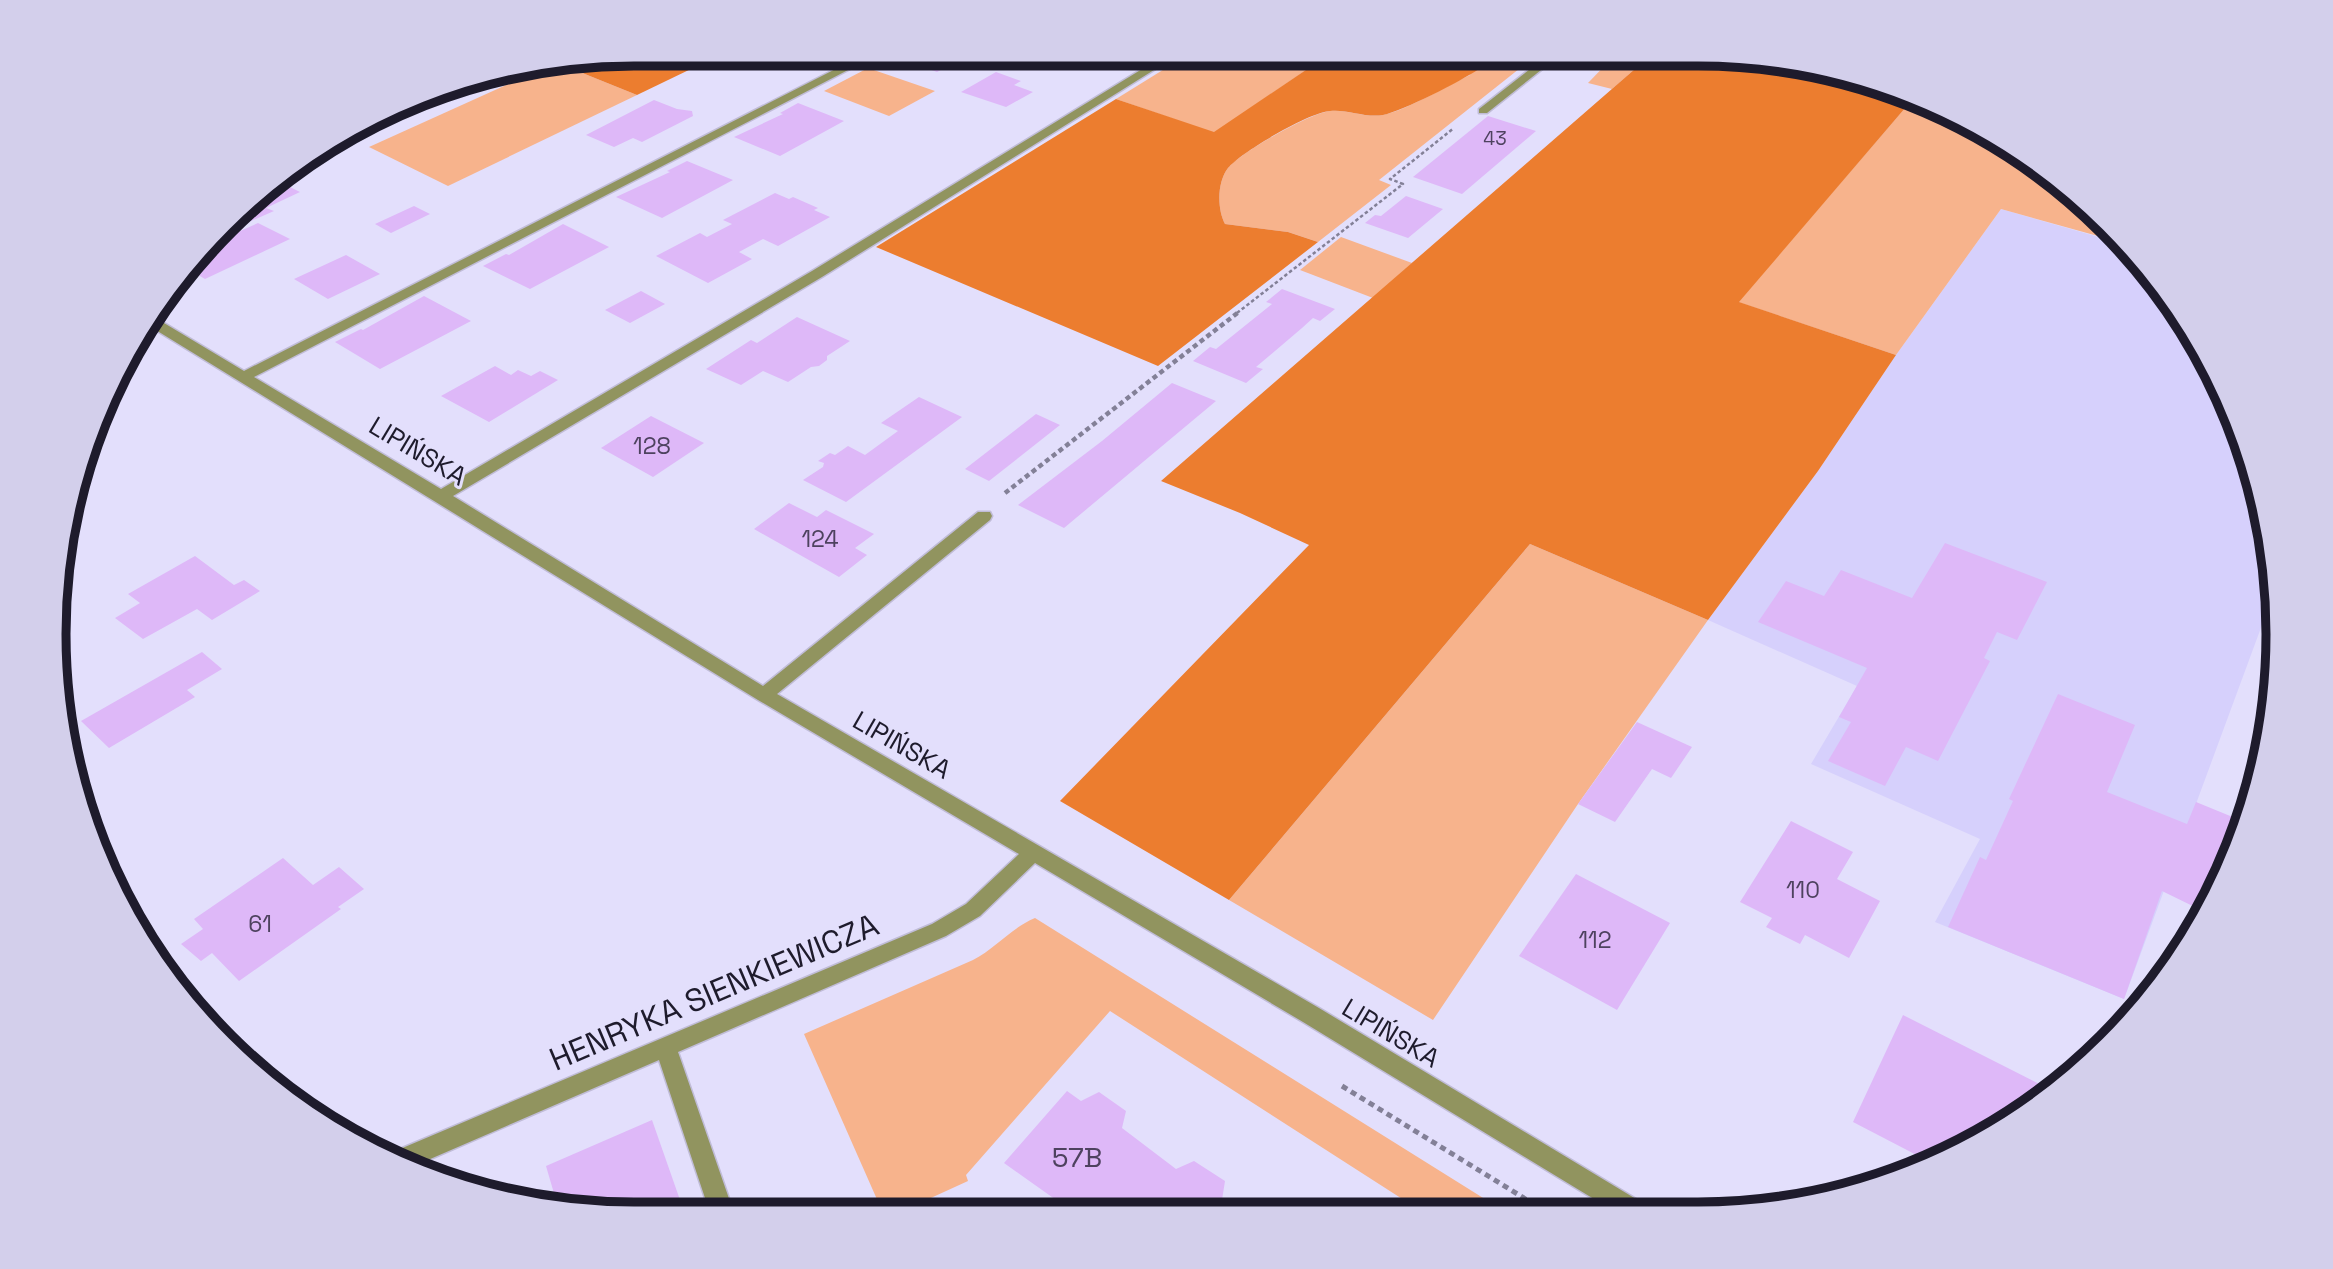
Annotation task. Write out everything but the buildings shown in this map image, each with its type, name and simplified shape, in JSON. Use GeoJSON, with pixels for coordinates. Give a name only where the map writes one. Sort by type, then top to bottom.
{"type":"FeatureCollection","features":[{"type":"Feature","properties":{"kind":"street"},"geometry":{"type":"LineString","coordinates":[[243,376],[849,66]]}},
{"type":"Feature","properties":{"kind":"street"},"geometry":{"type":"LineString","coordinates":[[441,496],[828,267],[1155,66]]}},
{"type":"Feature","properties":{"kind":"street"},"geometry":{"type":"LineString","coordinates":[[1483,111],[1541,66]]}},
{"type":"Feature","properties":{"kind":"street","name":"LIPIŃSKA"},"geometry":{"type":"LineString","coordinates":[[158,325],[764,695],[1311,1015],[1620,1202]]}},
{"type":"Feature","properties":{"kind":"street"},"geometry":{"type":"LineString","coordinates":[[764,695],[984,516]]}},
{"type":"Feature","properties":{"kind":"street","name":"HENRYKA SIENKIEWICZA"},"geometry":{"type":"LineString","coordinates":[[410,1156],[939,930],[973,910],[1033,853]]}},
{"type":"Feature","properties":{"kind":"street"},"geometry":{"type":"LineString","coordinates":[[665,1046],[718,1202]]}},
{"type":"Feature","properties":{"kind":"path"},"geometry":{"type":"LineString","coordinates":[[984,516],[987,507],[1403,184],[1390,179],[1475,111],[1483,111]]}},
{"type":"Feature","properties":{"kind":"shaded area"},"geometry":{"type":"Polygon","coordinates":[[[697,66],[637,95],[574,70],[697,66]]]}},
{"type":"Feature","properties":{"kind":"shaded area"},"geometry":{"type":"Polygon","coordinates":[[[1169,66],[1312,66],[1214,133],[1116,99],[1169,66]]]}},
{"type":"Feature","properties":{"kind":"shaded area"},"geometry":{"type":"Polygon","coordinates":[[[1312,66],[1478,66],[1479,69],[1432,95],[1383,115],[1336,111],[1320,113],[1276,134],[1235,161],[1224,174],[1220,188],[1221,211],[1225,224],[1288,232],[1318,242],[1158,366],[876,247],[1116,99],[1214,132],[1312,66]]]}},
{"type":"Feature","properties":{"kind":"shaded area"},"geometry":{"type":"Polygon","coordinates":[[[1472,66],[1523,66],[1379,180],[1391,185],[1318,242],[1288,232],[1225,224],[1220,203],[1224,174],[1235,161],[1261,143],[1320,113],[1336,111],[1383,115],[1470,75],[1472,66]]]}},
{"type":"Feature","properties":{"kind":"shaded area"},"geometry":{"type":"Polygon","coordinates":[[[1604,66],[1638,66],[1612,89],[1588,83],[1604,66]]]}},
{"type":"Feature","properties":{"kind":"shaded area"},"geometry":{"type":"Polygon","coordinates":[[[1638,66],[1698,66],[1773,71],[1846,86],[1906,106],[1739,302],[1896,355],[1818,471],[1708,620],[1530,544],[1229,900],[1060,801],[1309,545],[1161,481],[1638,66]]]}},
{"type":"Feature","properties":{"kind":"shaded area"},"geometry":{"type":"Polygon","coordinates":[[[868,68],[935,91],[889,116],[824,91],[868,68]]]}},
{"type":"Feature","properties":{"kind":"shaded area"},"geometry":{"type":"Polygon","coordinates":[[[574,70],[637,95],[448,186],[369,147],[524,77],[574,70]]]}},
{"type":"Feature","properties":{"kind":"shaded area"},"geometry":{"type":"Polygon","coordinates":[[[1906,106],[1950,125],[2014,162],[2073,207],[2105,238],[2001,209],[1896,355],[1738,302],[1906,106]]]}},
{"type":"Feature","properties":{"kind":"shaded area"},"geometry":{"type":"Polygon","coordinates":[[[2001,209],[2106,239],[2126,260],[2171,319],[2208,383],[2236,452],[2256,524],[2262,560],[2265,615],[2124,999],[1935,922],[1980,839],[1811,764],[1857,686],[1708,620],[1818,471],[1896,355],[2001,209]]]}},
{"type":"Feature","properties":{"kind":"shaded area"},"geometry":{"type":"Polygon","coordinates":[[[1341,237],[1412,263],[1373,298],[1300,270],[1341,237]]]}},
{"type":"Feature","properties":{"kind":"shaded area"},"geometry":{"type":"Polygon","coordinates":[[[1530,544],[1708,620],[1578,804],[1433,1020],[1229,900],[1530,544]]]}},
{"type":"Feature","properties":{"kind":"shaded area"},"geometry":{"type":"Polygon","coordinates":[[[1035,918],[1490,1202],[1407,1202],[1110,1011],[966,1175],[968,1181],[922,1202],[878,1202],[804,1034],[973,960],[1035,918]]]}}]}
